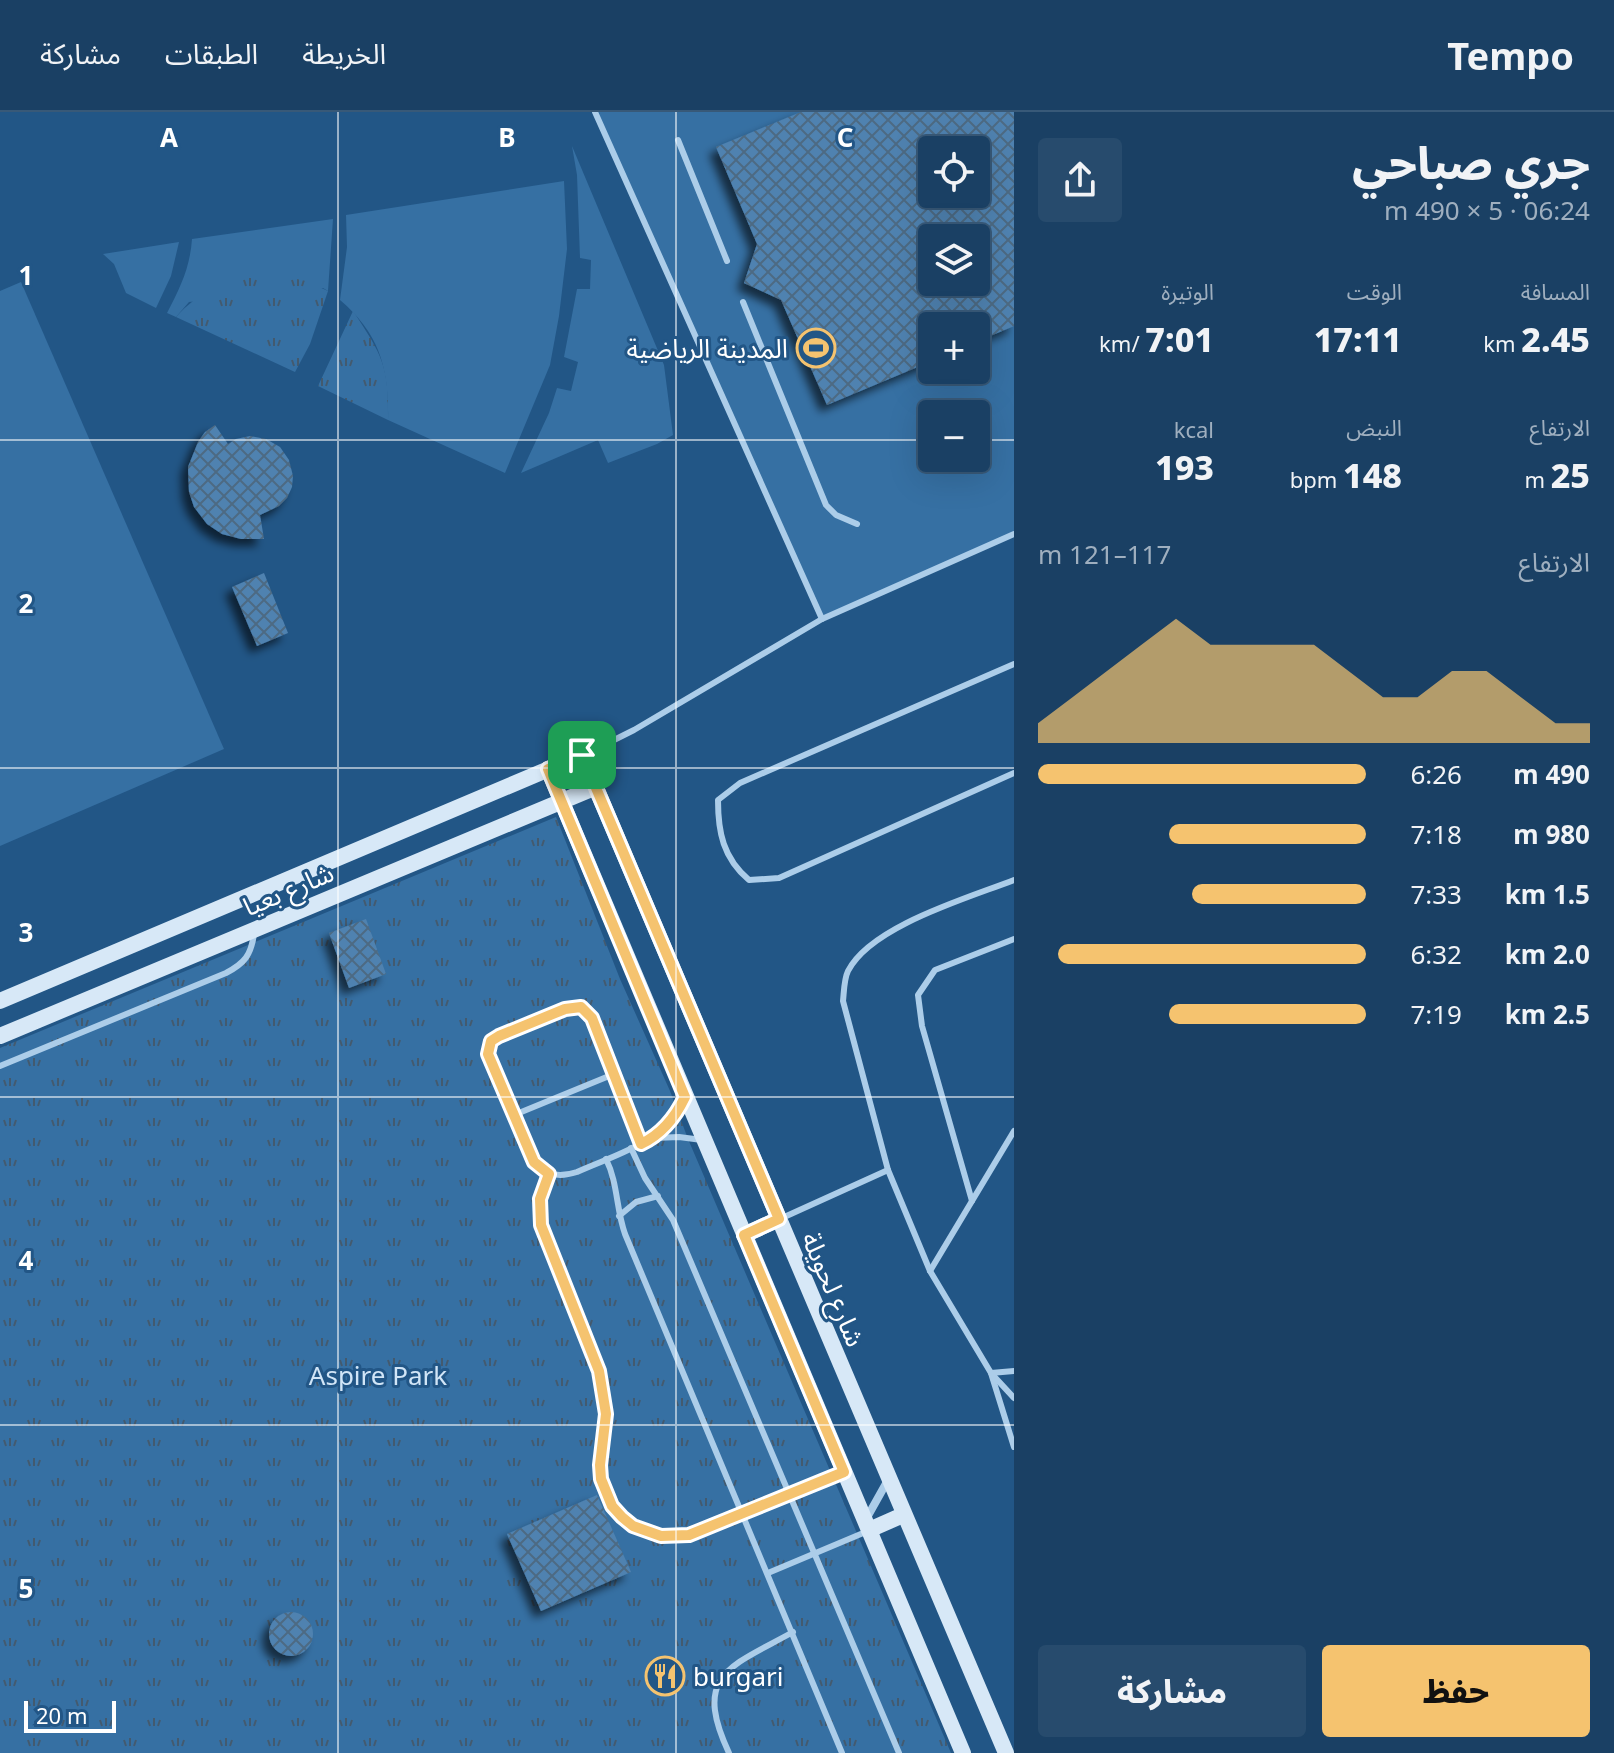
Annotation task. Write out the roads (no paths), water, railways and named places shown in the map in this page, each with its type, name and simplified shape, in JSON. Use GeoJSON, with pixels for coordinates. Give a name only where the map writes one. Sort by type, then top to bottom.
{"type":"FeatureCollection","features":[{"type":"Feature","properties":{"kind":"street","name":"شارع بعيا"},"geometry":{"type":"LineString","coordinates":[[0,1001],[582,755]]}},
{"type":"Feature","properties":{"kind":"street","name":"شارع لحويلة"},"geometry":{"type":"LineString","coordinates":[[582,755],[1006,1753]]}},
{"type":"Feature","properties":{"kind":"street"},"geometry":{"type":"LineString","coordinates":[[548,769],[963,1753]]}},
{"type":"Feature","properties":{"kind":"street","name":"شارع بعيا"},"geometry":{"type":"LineString","coordinates":[[0,1036],[596,787]]}},
{"type":"Feature","properties":{"kind":"street"},"geometry":{"type":"LineString","coordinates":[[744,1235],[779,1219]]}},
{"type":"Feature","properties":{"kind":"street"},"geometry":{"type":"LineString","coordinates":[[867,1526],[888,1480]]}},
{"type":"Feature","properties":{"kind":"street"},"geometry":{"type":"LineString","coordinates":[[867,1526],[903,1515]]}},
{"type":"Feature","properties":{"kind":"lane"},"geometry":{"type":"LineString","coordinates":[[595,112],[822,619]]}},
{"type":"Feature","properties":{"kind":"lane"},"geometry":{"type":"LineString","coordinates":[[678,140],[727,261]]}},
{"type":"Feature","properties":{"kind":"lane"},"geometry":{"type":"LineString","coordinates":[[743,302],[826,505],[836,515],[857,524]]}},
{"type":"Feature","properties":{"kind":"lane"},"geometry":{"type":"LineString","coordinates":[[582,755],[634,730],[822,619],[1014,534]]}},
{"type":"Feature","properties":{"kind":"lane"},"geometry":{"type":"LineString","coordinates":[[1014,664],[740,783],[718,800],[718,828],[734,867],[749,880],[779,878],[1014,773]]}},
{"type":"Feature","properties":{"kind":"lane"},"geometry":{"type":"LineString","coordinates":[[1014,880],[895,928],[859,954],[846,973],[843,1001],[888,1170],[930,1271],[991,1373],[1014,1398]]}},
{"type":"Feature","properties":{"kind":"lane"},"geometry":{"type":"LineString","coordinates":[[0,1066],[240,966],[251,954],[255,929]]}},
{"type":"Feature","properties":{"kind":"lane"},"geometry":{"type":"LineString","coordinates":[[972,1201],[922,1026],[918,995],[935,970],[1014,939]]}},
{"type":"Feature","properties":{"kind":"lane"},"geometry":{"type":"LineString","coordinates":[[641,1144],[589,1014],[581,1007],[565,1009],[499,1036],[489,1045],[488,1054],[534,1162],[549,1174],[567,1175],[606,1159],[641,1144],[654,1138],[672,1119],[685,1097]]}},
{"type":"Feature","properties":{"kind":"lane"},"geometry":{"type":"LineString","coordinates":[[514,1115],[614,1074]]}},
{"type":"Feature","properties":{"kind":"lane"},"geometry":{"type":"LineString","coordinates":[[930,1271],[1014,1131]]}},
{"type":"Feature","properties":{"kind":"lane"},"geometry":{"type":"LineString","coordinates":[[654,1138],[679,1137],[704,1141]]}},
{"type":"Feature","properties":{"kind":"lane"},"geometry":{"type":"LineString","coordinates":[[631,1148],[645,1178],[673,1220],[899,1753]]}},
{"type":"Feature","properties":{"kind":"lane"},"geometry":{"type":"LineString","coordinates":[[606,1159],[616,1186],[619,1216],[842,1753]]}},
{"type":"Feature","properties":{"kind":"lane"},"geometry":{"type":"LineString","coordinates":[[779,1219],[888,1170]]}},
{"type":"Feature","properties":{"kind":"lane"},"geometry":{"type":"LineString","coordinates":[[549,1174],[540,1199],[541,1225],[599,1371],[606,1414],[601,1479],[612,1506],[633,1526],[661,1536],[689,1535],[844,1472]]}},
{"type":"Feature","properties":{"kind":"lane"},"geometry":{"type":"LineString","coordinates":[[619,1216],[636,1202],[658,1196]]}},
{"type":"Feature","properties":{"kind":"lane"},"geometry":{"type":"LineString","coordinates":[[991,1373],[1014,1371]]}},
{"type":"Feature","properties":{"kind":"lane"},"geometry":{"type":"LineString","coordinates":[[991,1373],[1014,1447]]}},
{"type":"Feature","properties":{"kind":"lane"},"geometry":{"type":"LineString","coordinates":[[768,1573],[815,1554],[867,1526]]}},
{"type":"Feature","properties":{"kind":"lane"},"geometry":{"type":"LineString","coordinates":[[729,1753],[715,1721],[714,1696],[718,1684],[734,1665],[793,1632]]}},
{"type":"Feature","properties":{"kind":"place","name":"المدينة الرياضية"},"geometry":{"type":"Point","coordinates":[816,348]}},
{"type":"Feature","properties":{"kind":"place","name":"burgari"},"geometry":{"type":"Point","coordinates":[665,1676]}},
{"type":"Feature","properties":{"kind":"park label","name":"Aspire Park"},"geometry":{"type":"Point","coordinates":[378,1375]}}]}
